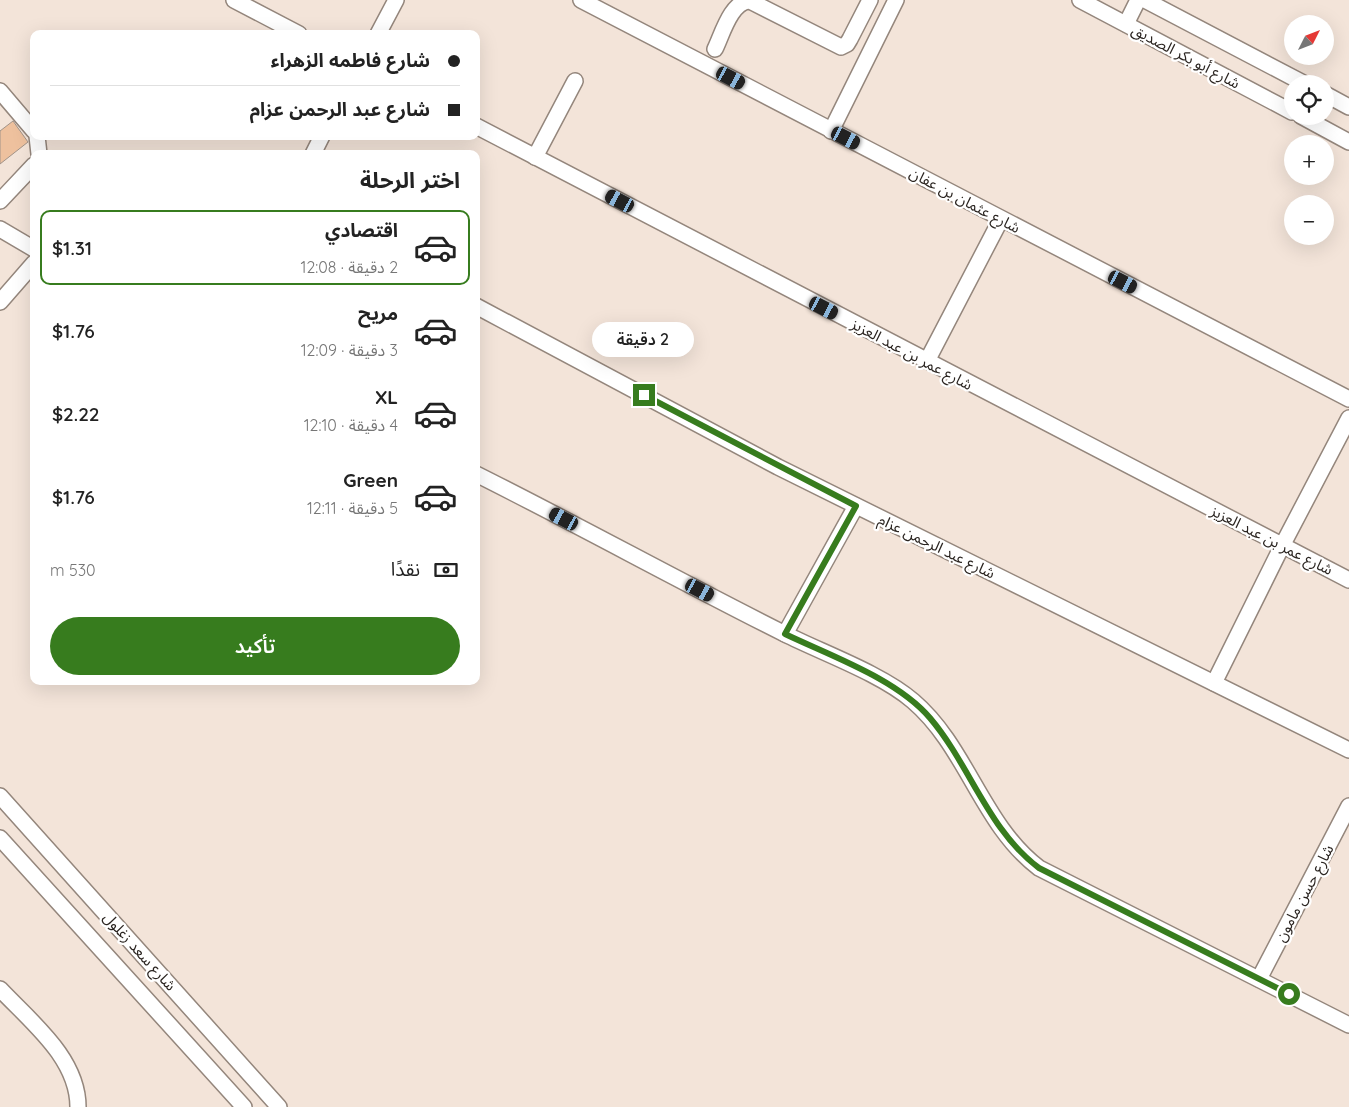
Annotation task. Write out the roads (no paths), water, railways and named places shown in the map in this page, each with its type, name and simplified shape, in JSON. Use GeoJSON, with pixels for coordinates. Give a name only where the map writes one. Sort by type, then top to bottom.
{"type":"FeatureCollection","features":[{"type":"Feature","properties":{"kind":"street"},"geometry":{"type":"LineString","coordinates":[[234,0],[291,30]]}},
{"type":"Feature","properties":{"kind":"street"},"geometry":{"type":"LineString","coordinates":[[380,30],[396,0]]}},
{"type":"Feature","properties":{"kind":"street","name":"شارع عثمان بن عفان"},"geometry":{"type":"LineString","coordinates":[[581,0],[1349,399]]}},
{"type":"Feature","properties":{"kind":"street"},"geometry":{"type":"LineString","coordinates":[[715,49],[736,8],[744,1],[750,1],[841,47],[850,39],[870,0]]}},
{"type":"Feature","properties":{"kind":"street"},"geometry":{"type":"LineString","coordinates":[[831,131],[896,0]]}},
{"type":"Feature","properties":{"kind":"street"},"geometry":{"type":"LineString","coordinates":[[1126,24],[1138,0]]}},
{"type":"Feature","properties":{"kind":"street","name":"شارع أبو بكر الصديق"},"geometry":{"type":"LineString","coordinates":[[1145,0],[1288,75]]}},
{"type":"Feature","properties":{"kind":"street","name":"شارع أبو بكر الصديق"},"geometry":{"type":"LineString","coordinates":[[1089,2],[1126,24],[1284,108]]}},
{"type":"Feature","properties":{"kind":"street"},"geometry":{"type":"LineString","coordinates":[[535,157],[575,81]]}},
{"type":"Feature","properties":{"kind":"street"},"geometry":{"type":"LineString","coordinates":[[0,91],[30,126]]}},
{"type":"Feature","properties":{"kind":"street"},"geometry":{"type":"LineString","coordinates":[[1334,99],[1349,107]]}},
{"type":"Feature","properties":{"kind":"street"},"geometry":{"type":"LineString","coordinates":[[1318,125],[1349,142]]}},
{"type":"Feature","properties":{"kind":"street","name":"شارع عمر بن عبد العزيز"},"geometry":{"type":"LineString","coordinates":[[480,128],[1349,580]]}},
{"type":"Feature","properties":{"kind":"street"},"geometry":{"type":"LineString","coordinates":[[0,201],[30,169]]}},
{"type":"Feature","properties":{"kind":"street"},"geometry":{"type":"LineString","coordinates":[[926,361],[1001,219]]}},
{"type":"Feature","properties":{"kind":"street"},"geometry":{"type":"LineString","coordinates":[[0,229],[30,247]]}},
{"type":"Feature","properties":{"kind":"street"},"geometry":{"type":"LineString","coordinates":[[0,302],[30,268]]}},
{"type":"Feature","properties":{"kind":"street","name":"شارع عبد الرحمن عزام"},"geometry":{"type":"LineString","coordinates":[[480,308],[856,506],[1349,750]]}},
{"type":"Feature","properties":{"kind":"street"},"geometry":{"type":"LineString","coordinates":[[1214,683],[1282,546],[1349,418]]}},
{"type":"Feature","properties":{"kind":"street"},"geometry":{"type":"LineString","coordinates":[[480,476],[785,634],[893,686],[912,700],[943,734],[1011,843],[1039,868],[1349,1025]]}},
{"type":"Feature","properties":{"kind":"street"},"geometry":{"type":"LineString","coordinates":[[785,634],[856,506]]}},
{"type":"Feature","properties":{"kind":"street","name":"شارع سعد زغلول"},"geometry":{"type":"LineString","coordinates":[[0,796],[279,1107]]}},
{"type":"Feature","properties":{"kind":"street","name":"شارع حسن مامون"},"geometry":{"type":"LineString","coordinates":[[1259,979],[1349,806]]}},
{"type":"Feature","properties":{"kind":"street","name":"شارع سعد زغلول"},"geometry":{"type":"LineString","coordinates":[[0,838],[244,1107]]}},
{"type":"Feature","properties":{"kind":"street"},"geometry":{"type":"LineString","coordinates":[[0,988],[65,1061],[72,1074],[78,1107]]}}]}
